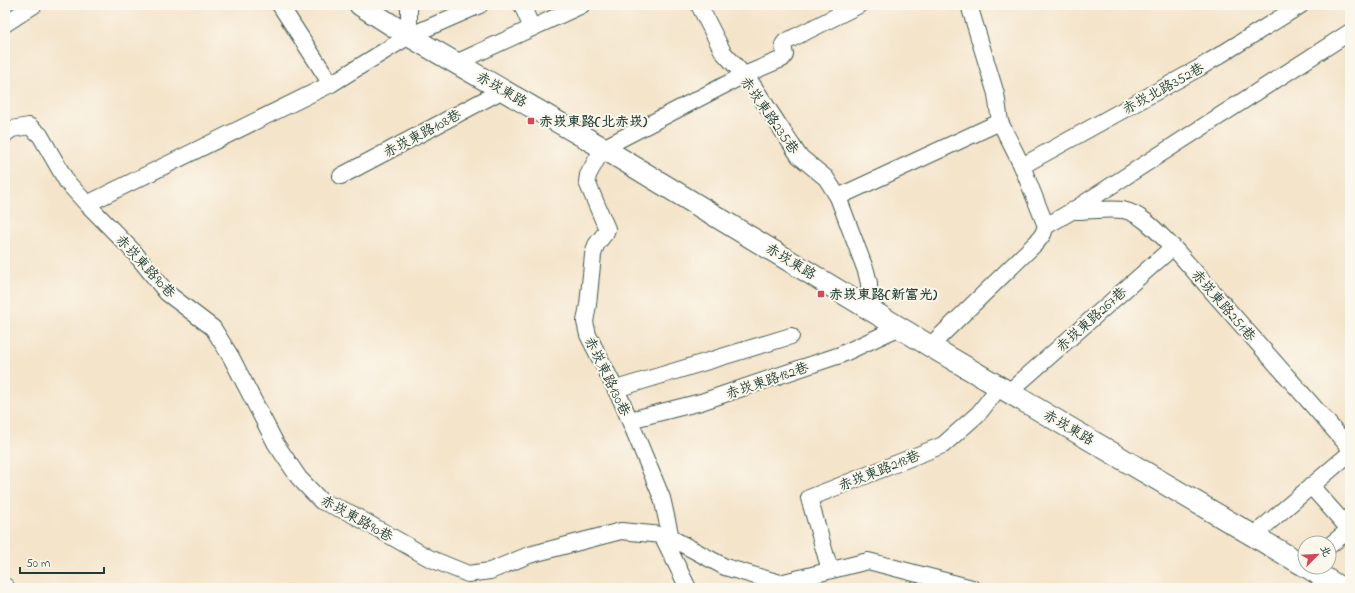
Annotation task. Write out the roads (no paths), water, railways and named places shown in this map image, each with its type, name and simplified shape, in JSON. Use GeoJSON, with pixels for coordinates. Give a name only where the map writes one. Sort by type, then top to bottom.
{"type":"FeatureCollection","features":[{"type":"Feature","properties":{"kind":"main road","name":"赤崁東路"},"geometry":{"type":"LineString","coordinates":[[360,5],[409,36],[603,148],[930,346],[1297,561]]}},
{"type":"Feature","properties":{"kind":"main road","name":"赤崁東路"},"geometry":{"type":"LineString","coordinates":[[1320,575],[1341,588]]}},
{"type":"Feature","properties":{"kind":"street"},"geometry":{"type":"LineString","coordinates":[[5,24],[34,5]]}},
{"type":"Feature","properties":{"kind":"street"},"geometry":{"type":"LineString","coordinates":[[280,5],[331,84]]}},
{"type":"Feature","properties":{"kind":"street"},"geometry":{"type":"LineString","coordinates":[[409,5],[409,36]]}},
{"type":"Feature","properties":{"kind":"street"},"geometry":{"type":"LineString","coordinates":[[86,204],[331,84],[409,36],[480,5]]}},
{"type":"Feature","properties":{"kind":"street"},"geometry":{"type":"LineString","coordinates":[[522,5],[532,28]]}},
{"type":"Feature","properties":{"kind":"street"},"geometry":{"type":"LineString","coordinates":[[456,63],[582,5]]}},
{"type":"Feature","properties":{"kind":"street","name":"赤崁東路235巷"},"geometry":{"type":"LineString","coordinates":[[699,5],[719,48],[752,84],[799,156],[823,174],[838,197],[866,271],[869,283],[869,308]]}},
{"type":"Feature","properties":{"kind":"street"},"geometry":{"type":"LineString","coordinates":[[603,148],[744,75],[784,58],[783,45],[789,40],[859,5]]}},
{"type":"Feature","properties":{"kind":"street"},"geometry":{"type":"LineString","coordinates":[[969,5],[996,94],[1000,122],[1022,166],[1046,226]]}},
{"type":"Feature","properties":{"kind":"street","name":"赤崁北路352巷"},"geometry":{"type":"LineString","coordinates":[[1022,166],[1199,68],[1301,5]]}},
{"type":"Feature","properties":{"kind":"street","name":"赤崁東路251巷"},"geometry":{"type":"LineString","coordinates":[[930,346],[1037,242],[1043,234],[1046,226],[1072,211],[1350,32]]}},
{"type":"Feature","properties":{"kind":"street","name":"赤崁東路108巷"},"geometry":{"type":"LineString","coordinates":[[341,176],[503,90]]}},
{"type":"Feature","properties":{"kind":"street"},"geometry":{"type":"LineString","coordinates":[[838,197],[1000,122]]}},
{"type":"Feature","properties":{"kind":"street","name":"赤崁東路90巷"},"geometry":{"type":"LineString","coordinates":[[5,134],[16,127],[29,126],[40,135],[67,182],[86,204],[134,252],[167,293],[213,328],[231,357],[276,444],[299,478],[321,501],[350,513],[429,558],[468,574],[490,570],[529,555],[622,531],[666,537]]}},
{"type":"Feature","properties":{"kind":"street","name":"赤崁東路130巷"},"geometry":{"type":"LineString","coordinates":[[603,148],[588,175],[588,182],[606,225],[606,232],[596,245],[593,255],[585,322],[588,335],[616,389],[662,498],[666,537],[688,588]]}},
{"type":"Feature","properties":{"kind":"street","name":"赤崁東路251巷"},"geometry":{"type":"LineString","coordinates":[[1072,211],[1123,210],[1138,216],[1172,247],[1350,448]]}},
{"type":"Feature","properties":{"kind":"street","name":"赤崁東路267巷"},"geometry":{"type":"LineString","coordinates":[[1005,389],[1172,247]]}},
{"type":"Feature","properties":{"kind":"street","name":"赤崁東路182巷"},"geometry":{"type":"LineString","coordinates":[[630,420],[701,402],[840,355],[900,327]]}},
{"type":"Feature","properties":{"kind":"street"},"geometry":{"type":"LineString","coordinates":[[616,389],[792,336]]}},
{"type":"Feature","properties":{"kind":"street","name":"赤崁東路218巷"},"geometry":{"type":"LineString","coordinates":[[830,570],[810,498],[943,445],[1005,389]]}},
{"type":"Feature","properties":{"kind":"street"},"geometry":{"type":"LineString","coordinates":[[1254,535],[1350,453]]}},
{"type":"Feature","properties":{"kind":"street"},"geometry":{"type":"LineString","coordinates":[[1311,486],[1350,529],[1337,540]]}},
{"type":"Feature","properties":{"kind":"street"},"geometry":{"type":"LineString","coordinates":[[666,537],[725,567],[780,583],[868,561],[972,588]]}},
{"type":"Feature","properties":{"kind":"place","name":"赤崁東路(北赤崁)"},"geometry":{"type":"Point","coordinates":[531,121]}},
{"type":"Feature","properties":{"kind":"place","name":"赤崁東路(新富光)"},"geometry":{"type":"Point","coordinates":[821,294]}}]}
